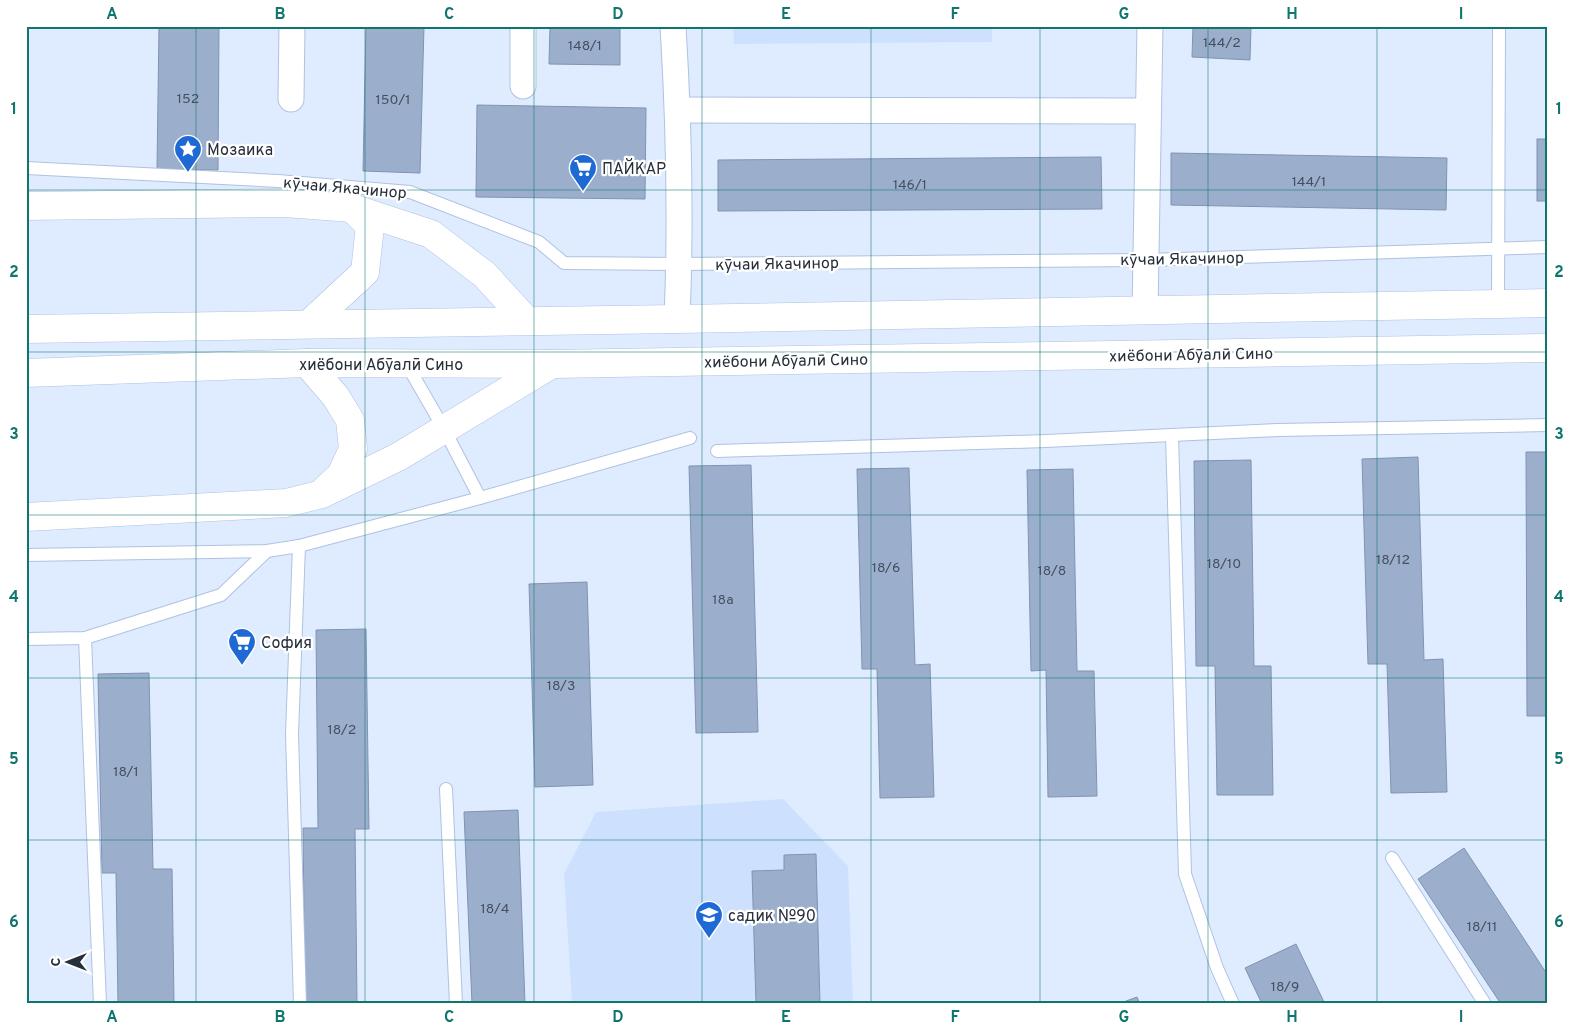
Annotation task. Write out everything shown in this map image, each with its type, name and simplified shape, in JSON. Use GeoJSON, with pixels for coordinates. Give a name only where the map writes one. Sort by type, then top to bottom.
{"type":"FeatureCollection","features":[{"type":"Feature","properties":{"kind":"main road"},"geometry":{"type":"LineString","coordinates":[[26,206],[284,203],[352,208],[432,234],[485,275],[526,320]]}},
{"type":"Feature","properties":{"kind":"main road"},"geometry":{"type":"LineString","coordinates":[[309,324],[366,272],[370,226],[352,208]]}},
{"type":"Feature","properties":{"kind":"main road"},"geometry":{"type":"LineString","coordinates":[[26,328],[677,319],[1547,303]]}},
{"type":"Feature","properties":{"kind":"main road","name":"хиёбони Абӯалӣ Сино"},"geometry":{"type":"LineString","coordinates":[[26,373],[307,363],[552,364],[1547,348]]}},
{"type":"Feature","properties":{"kind":"main road"},"geometry":{"type":"LineString","coordinates":[[307,363],[336,397],[350,420],[353,449],[341,475],[322,494]]}},
{"type":"Feature","properties":{"kind":"main road"},"geometry":{"type":"LineString","coordinates":[[26,517],[286,503],[322,494],[398,457],[552,364]]}},
{"type":"Feature","properties":{"kind":"street"},"geometry":{"type":"LineString","coordinates":[[291,98],[292,26]]}},
{"type":"Feature","properties":{"kind":"street"},"geometry":{"type":"LineString","coordinates":[[523,26],[523,86]]}},
{"type":"Feature","properties":{"kind":"street"},"geometry":{"type":"LineString","coordinates":[[673,26],[678,110],[679,264],[677,319]]}},
{"type":"Feature","properties":{"kind":"street"},"geometry":{"type":"LineString","coordinates":[[1145,311],[1150,26]]}},
{"type":"Feature","properties":{"kind":"street"},"geometry":{"type":"LineString","coordinates":[[678,110],[1148,111]]}},
{"type":"Feature","properties":{"kind":"lane"},"geometry":{"type":"LineString","coordinates":[[1498,304],[1499,26]]}},
{"type":"Feature","properties":{"kind":"lane","name":"кӯчаи Якачинор"},"geometry":{"type":"LineString","coordinates":[[26,168],[278,181],[410,192],[539,242],[564,263],[679,264],[1146,260],[1547,247]]}},
{"type":"Feature","properties":{"kind":"lane"},"geometry":{"type":"LineString","coordinates":[[406,363],[444,429],[480,498]]}},
{"type":"Feature","properties":{"kind":"lane"},"geometry":{"type":"LineString","coordinates":[[717,451],[1026,441],[1278,430],[1547,425]]}},
{"type":"Feature","properties":{"kind":"lane"},"geometry":{"type":"LineString","coordinates":[[1172,435],[1185,874],[1216,968],[1233,1004]]}},
{"type":"Feature","properties":{"kind":"lane"},"geometry":{"type":"LineString","coordinates":[[26,555],[267,551],[299,546],[480,498],[690,438]]}},
{"type":"Feature","properties":{"kind":"lane"},"geometry":{"type":"LineString","coordinates":[[299,546],[292,734],[300,1004]]}},
{"type":"Feature","properties":{"kind":"lane"},"geometry":{"type":"LineString","coordinates":[[26,639],[85,638],[221,594],[267,551]]}},
{"type":"Feature","properties":{"kind":"lane"},"geometry":{"type":"LineString","coordinates":[[85,638],[100,1004]]}},
{"type":"Feature","properties":{"kind":"lane"},"geometry":{"type":"LineString","coordinates":[[446,789],[456,1004]]}},
{"type":"Feature","properties":{"kind":"lane"},"geometry":{"type":"LineString","coordinates":[[1392,858],[1485,1004]]}},
{"type":"Feature","properties":{"kind":"shaded area"},"geometry":{"type":"Polygon","coordinates":[[[733,26],[992,26],[992,42],[734,44],[733,26]]]}},
{"type":"Feature","properties":{"kind":"shaded area","name":"садик №90"},"geometry":{"type":"Polygon","coordinates":[[[783,799],[848,866],[853,1004],[572,1004],[564,874],[596,812],[783,799]]]}},
{"type":"Feature","properties":{"kind":"building"},"geometry":{"type":"Polygon","coordinates":[[[159,26],[219,26],[218,170],[157,169],[159,26]]]}},
{"type":"Feature","properties":{"kind":"building"},"geometry":{"type":"Polygon","coordinates":[[[366,26],[424,26],[420,173],[363,171],[366,26]]]}},
{"type":"Feature","properties":{"kind":"building"},"geometry":{"type":"Polygon","coordinates":[[[550,26],[620,26],[620,65],[549,64],[550,26]]]}},
{"type":"Feature","properties":{"kind":"building"},"geometry":{"type":"Polygon","coordinates":[[[1193,26],[1251,26],[1250,60],[1192,57],[1193,26]]]}},
{"type":"Feature","properties":{"kind":"building"},"geometry":{"type":"Polygon","coordinates":[[[477,105],[646,108],[645,199],[476,197],[477,105]]]}},
{"type":"Feature","properties":{"kind":"building"},"geometry":{"type":"Polygon","coordinates":[[[1537,139],[1547,139],[1547,201],[1537,201],[1537,139]]]}},
{"type":"Feature","properties":{"kind":"building"},"geometry":{"type":"Polygon","coordinates":[[[1171,153],[1447,158],[1446,210],[1171,205],[1171,153]]]}},
{"type":"Feature","properties":{"kind":"building"},"geometry":{"type":"Polygon","coordinates":[[[1101,157],[1102,209],[718,211],[718,160],[1101,157]]]}},
{"type":"Feature","properties":{"kind":"building"},"geometry":{"type":"Polygon","coordinates":[[[1526,452],[1547,452],[1547,716],[1527,716],[1526,452]]]}},
{"type":"Feature","properties":{"kind":"building"},"geometry":{"type":"Polygon","coordinates":[[[1418,457],[1424,660],[1443,659],[1447,792],[1391,793],[1387,664],[1368,664],[1362,459],[1418,457]]]}},
{"type":"Feature","properties":{"kind":"building"},"geometry":{"type":"Polygon","coordinates":[[[1251,460],[1254,666],[1271,666],[1273,795],[1217,795],[1215,666],[1196,666],[1194,461],[1251,460]]]}},
{"type":"Feature","properties":{"kind":"building"},"geometry":{"type":"Polygon","coordinates":[[[751,465],[758,732],[696,733],[689,466],[751,465]]]}},
{"type":"Feature","properties":{"kind":"building"},"geometry":{"type":"Polygon","coordinates":[[[909,468],[915,665],[930,664],[934,797],[880,798],[877,669],[862,669],[857,469],[909,468]]]}},
{"type":"Feature","properties":{"kind":"building"},"geometry":{"type":"Polygon","coordinates":[[[1073,469],[1077,671],[1094,671],[1097,796],[1048,797],[1046,670],[1031,671],[1027,470],[1073,469]]]}},
{"type":"Feature","properties":{"kind":"building"},"geometry":{"type":"Polygon","coordinates":[[[587,582],[593,785],[535,787],[529,584],[587,582]]]}},
{"type":"Feature","properties":{"kind":"building"},"geometry":{"type":"Polygon","coordinates":[[[366,629],[369,829],[355,829],[357,1004],[305,1004],[303,828],[318,828],[316,630],[366,629]]]}},
{"type":"Feature","properties":{"kind":"building"},"geometry":{"type":"Polygon","coordinates":[[[149,673],[153,869],[172,869],[174,1004],[118,1004],[116,873],[102,873],[98,674],[149,673]]]}},
{"type":"Feature","properties":{"kind":"building"},"geometry":{"type":"Polygon","coordinates":[[[518,810],[525,1004],[472,1004],[464,812],[518,810]]]}},
{"type":"Feature","properties":{"kind":"building"},"geometry":{"type":"Polygon","coordinates":[[[1464,848],[1547,974],[1547,1004],[1501,1004],[1418,879],[1464,848]]]}},
{"type":"Feature","properties":{"kind":"building"},"geometry":{"type":"Polygon","coordinates":[[[816,854],[820,1004],[756,1004],[752,871],[784,870],[784,855],[816,854]]]}},
{"type":"Feature","properties":{"kind":"building"},"geometry":{"type":"Polygon","coordinates":[[[1296,944],[1325,1004],[1262,1004],[1245,968],[1296,944]]]}},
{"type":"Feature","properties":{"kind":"building"},"geometry":{"type":"Polygon","coordinates":[[[1137,997],[1140,1004],[1118,1004],[1137,997]]]}},
{"type":"Feature","properties":{"kind":"place","name":"Мозаика"},"geometry":{"type":"Point","coordinates":[188,173]}},
{"type":"Feature","properties":{"kind":"place","name":"ПАЙКАР"},"geometry":{"type":"Point","coordinates":[583,192]}},
{"type":"Feature","properties":{"kind":"place","name":"София"},"geometry":{"type":"Point","coordinates":[242,666]}},
{"type":"Feature","properties":{"kind":"place","name":"садик №90"},"geometry":{"type":"Point","coordinates":[709,939]}}]}
